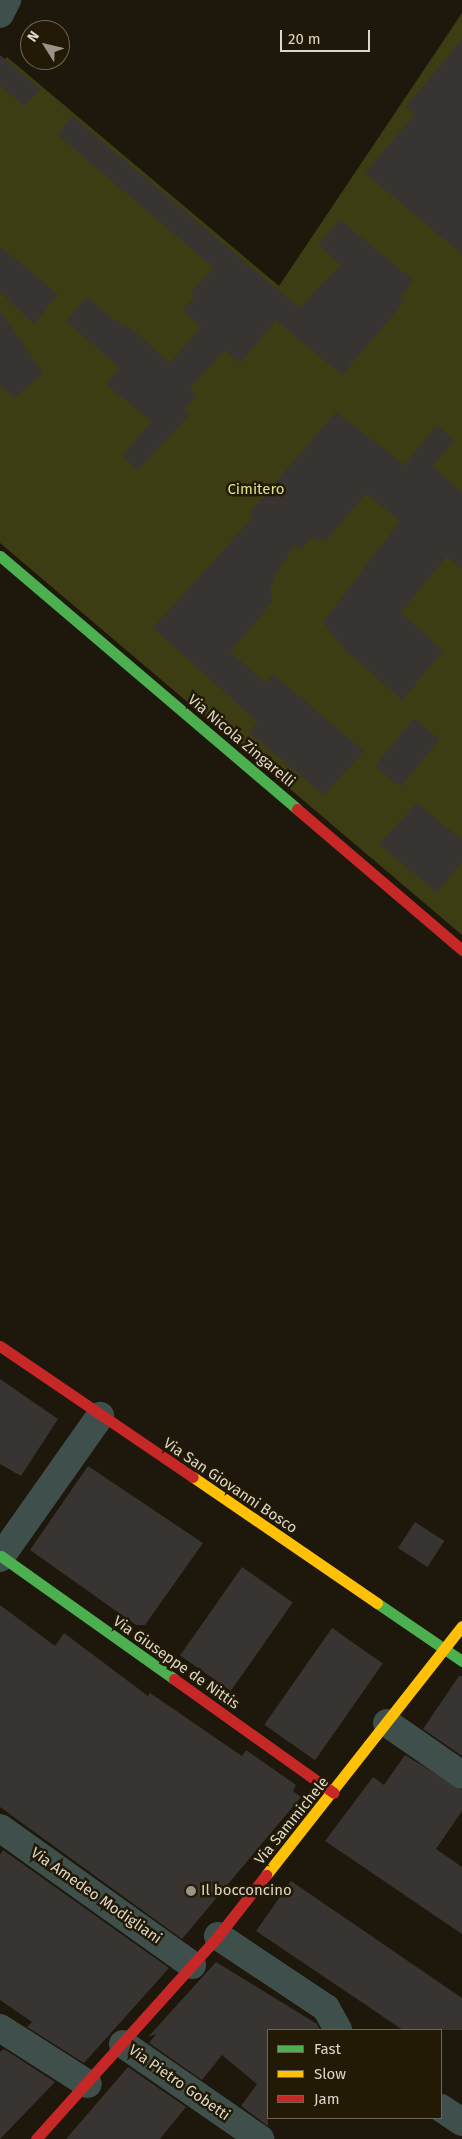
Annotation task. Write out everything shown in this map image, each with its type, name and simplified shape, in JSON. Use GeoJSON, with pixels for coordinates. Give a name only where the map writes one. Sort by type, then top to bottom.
{"type":"FeatureCollection","features":[{"type":"Feature","properties":{"kind":"street"},"geometry":{"type":"LineString","coordinates":[[0,14],[7,0]]}},
{"type":"Feature","properties":{"kind":"street","name":"Via Nicola Zingarelli"},"geometry":{"type":"LineString","coordinates":[[0,556],[462,950]]}},
{"type":"Feature","properties":{"kind":"street","name":"Via San Giovanni Bosco"},"geometry":{"type":"LineString","coordinates":[[0,1346],[100,1416],[462,1661]]}},
{"type":"Feature","properties":{"kind":"street"},"geometry":{"type":"LineString","coordinates":[[1,1557],[100,1416]]}},
{"type":"Feature","properties":{"kind":"street","name":"Via Giuseppe de Nittis"},"geometry":{"type":"LineString","coordinates":[[1,1557],[334,1793]]}},
{"type":"Feature","properties":{"kind":"street","name":"Via Sammichele"},"geometry":{"type":"LineString","coordinates":[[36,2139],[88,2084],[218,1936],[334,1793],[462,1626]]}},
{"type":"Feature","properties":{"kind":"street"},"geometry":{"type":"LineString","coordinates":[[387,1724],[462,1775]]}},
{"type":"Feature","properties":{"kind":"street","name":"Via Amedeo Modigliani"},"geometry":{"type":"LineString","coordinates":[[0,1828],[192,1965]]}},
{"type":"Feature","properties":{"kind":"street"},"geometry":{"type":"LineString","coordinates":[[218,1936],[326,2008],[337,2029]]}},
{"type":"Feature","properties":{"kind":"street"},"geometry":{"type":"LineString","coordinates":[[0,2028],[88,2084]]}},
{"type":"Feature","properties":{"kind":"street","name":"Via Pietro Gobetti"},"geometry":{"type":"LineString","coordinates":[[123,2044],[260,2139]]}},
{"type":"Feature","properties":{"kind":"street"},"geometry":{"type":"LineString","coordinates":[[442,2109],[462,2122]]}},
{"type":"Feature","properties":{"kind":"green space","name":"Cimitero"},"geometry":{"type":"Polygon","coordinates":[[[462,13],[462,935],[0,543],[0,65],[7,57],[20,70],[22,70],[279,286],[462,13]]]}},
{"type":"Feature","properties":{"kind":"building"},"geometry":{"type":"Polygon","coordinates":[[[462,39],[462,254],[365,173],[415,114],[406,107],[462,39]]]}},
{"type":"Feature","properties":{"kind":"building"},"geometry":{"type":"Polygon","coordinates":[[[0,55],[41,90],[24,106],[0,85],[0,55]]]}},
{"type":"Feature","properties":{"kind":"building"},"geometry":{"type":"Polygon","coordinates":[[[72,116],[299,308],[341,265],[319,244],[340,220],[413,280],[400,299],[404,302],[342,375],[276,320],[240,363],[225,350],[190,388],[196,395],[184,410],[190,414],[138,470],[122,455],[152,422],[106,384],[120,368],[66,321],[87,297],[114,320],[132,329],[170,363],[201,327],[182,310],[195,296],[191,292],[214,268],[58,135],[72,116]]]}},
{"type":"Feature","properties":{"kind":"building"},"geometry":{"type":"Polygon","coordinates":[[[0,247],[58,294],[34,324],[0,292],[0,247]]]}},
{"type":"Feature","properties":{"kind":"building"},"geometry":{"type":"Polygon","coordinates":[[[0,311],[43,373],[15,398],[0,386],[0,311]]]}},
{"type":"Feature","properties":{"kind":"building"},"geometry":{"type":"Polygon","coordinates":[[[336,412],[405,465],[436,425],[454,440],[433,466],[462,493],[462,569],[447,556],[401,612],[443,651],[402,700],[344,649],[323,622],[400,521],[366,493],[326,541],[312,538],[301,550],[294,545],[274,578],[270,589],[273,601],[230,652],[266,683],[273,674],[364,751],[324,795],[249,732],[258,722],[153,628],[254,516],[249,513],[336,412]]]}},
{"type":"Feature","properties":{"kind":"building"},"geometry":{"type":"Polygon","coordinates":[[[414,718],[440,739],[401,787],[375,766],[414,718]]]}},
{"type":"Feature","properties":{"kind":"building"},"geometry":{"type":"Polygon","coordinates":[[[417,803],[462,840],[462,861],[437,893],[379,844],[417,803]]]}},
{"type":"Feature","properties":{"kind":"building"},"geometry":{"type":"Polygon","coordinates":[[[0,1379],[58,1419],[21,1476],[0,1464],[0,1379]]]}},
{"type":"Feature","properties":{"kind":"building"},"geometry":{"type":"Polygon","coordinates":[[[88,1466],[203,1543],[145,1625],[136,1625],[30,1550],[88,1466]]]}},
{"type":"Feature","properties":{"kind":"building"},"geometry":{"type":"Polygon","coordinates":[[[415,1522],[444,1541],[427,1567],[398,1548],[415,1522]]]}},
{"type":"Feature","properties":{"kind":"building"},"geometry":{"type":"Polygon","coordinates":[[[242,1567],[293,1603],[231,1691],[180,1655],[242,1567]]]}},
{"type":"Feature","properties":{"kind":"building"},"geometry":{"type":"Polygon","coordinates":[[[0,1605],[55,1646],[64,1633],[148,1696],[150,1693],[242,1756],[246,1750],[296,1785],[293,1791],[301,1797],[182,1939],[0,1807],[0,1605]]]}},
{"type":"Feature","properties":{"kind":"building"},"geometry":{"type":"Polygon","coordinates":[[[332,1628],[383,1664],[315,1760],[264,1725],[332,1628]]]}},
{"type":"Feature","properties":{"kind":"building"},"geometry":{"type":"Polygon","coordinates":[[[459,1676],[462,1676],[462,1756],[423,1729],[459,1676]]]}},
{"type":"Feature","properties":{"kind":"building"},"geometry":{"type":"Polygon","coordinates":[[[405,1755],[462,1790],[462,1811],[436,1849],[462,1867],[462,1934],[325,1841],[373,1777],[384,1785],[405,1755]]]}},
{"type":"Feature","properties":{"kind":"building"},"geometry":{"type":"Polygon","coordinates":[[[3,1850],[169,1968],[84,2063],[27,2027],[32,2022],[0,2000],[0,1855],[3,1850]]]}},
{"type":"Feature","properties":{"kind":"building"},"geometry":{"type":"Polygon","coordinates":[[[291,1881],[462,1998],[462,2030],[402,2029],[256,1931],[291,1881]]]}},
{"type":"Feature","properties":{"kind":"building"},"geometry":{"type":"Polygon","coordinates":[[[216,1962],[317,2024],[320,2029],[267,2029],[268,2126],[241,2106],[257,2084],[222,2055],[202,2080],[149,2043],[156,2034],[148,2037],[216,1962]]]}},
{"type":"Feature","properties":{"kind":"building"},"geometry":{"type":"Polygon","coordinates":[[[4,2049],[55,2082],[0,2139],[0,2052],[4,2049]]]}},
{"type":"Feature","properties":{"kind":"building"},"geometry":{"type":"Polygon","coordinates":[[[128,2067],[186,2107],[160,2139],[66,2139],[128,2067]]]}},
{"type":"Feature","properties":{"kind":"traffic: fast"},"geometry":{"type":"LineString","coordinates":[[0,556],[297,809]]}},
{"type":"Feature","properties":{"kind":"traffic: fast"},"geometry":{"type":"LineString","coordinates":[[1,1556],[174,1679]]}},
{"type":"Feature","properties":{"kind":"traffic: fast"},"geometry":{"type":"LineString","coordinates":[[377,1603],[462,1661]]}},
{"type":"Feature","properties":{"kind":"traffic: slow"},"geometry":{"type":"LineString","coordinates":[[193,1477],[377,1603]]}},
{"type":"Feature","properties":{"kind":"traffic: slow"},"geometry":{"type":"LineString","coordinates":[[266,1875],[462,1626]]}},
{"type":"Feature","properties":{"kind":"traffic: jam"},"geometry":{"type":"LineString","coordinates":[[297,809],[462,950]]}},
{"type":"Feature","properties":{"kind":"traffic: jam"},"geometry":{"type":"LineString","coordinates":[[0,1346],[193,1477]]}},
{"type":"Feature","properties":{"kind":"traffic: jam"},"geometry":{"type":"LineString","coordinates":[[174,1679],[334,1793]]}},
{"type":"Feature","properties":{"kind":"traffic: jam"},"geometry":{"type":"LineString","coordinates":[[36,2139],[218,1936],[266,1875]]}},
{"type":"Feature","properties":{"kind":"place","name":"Il bocconcino"},"geometry":{"type":"Point","coordinates":[191,1891]}}]}
